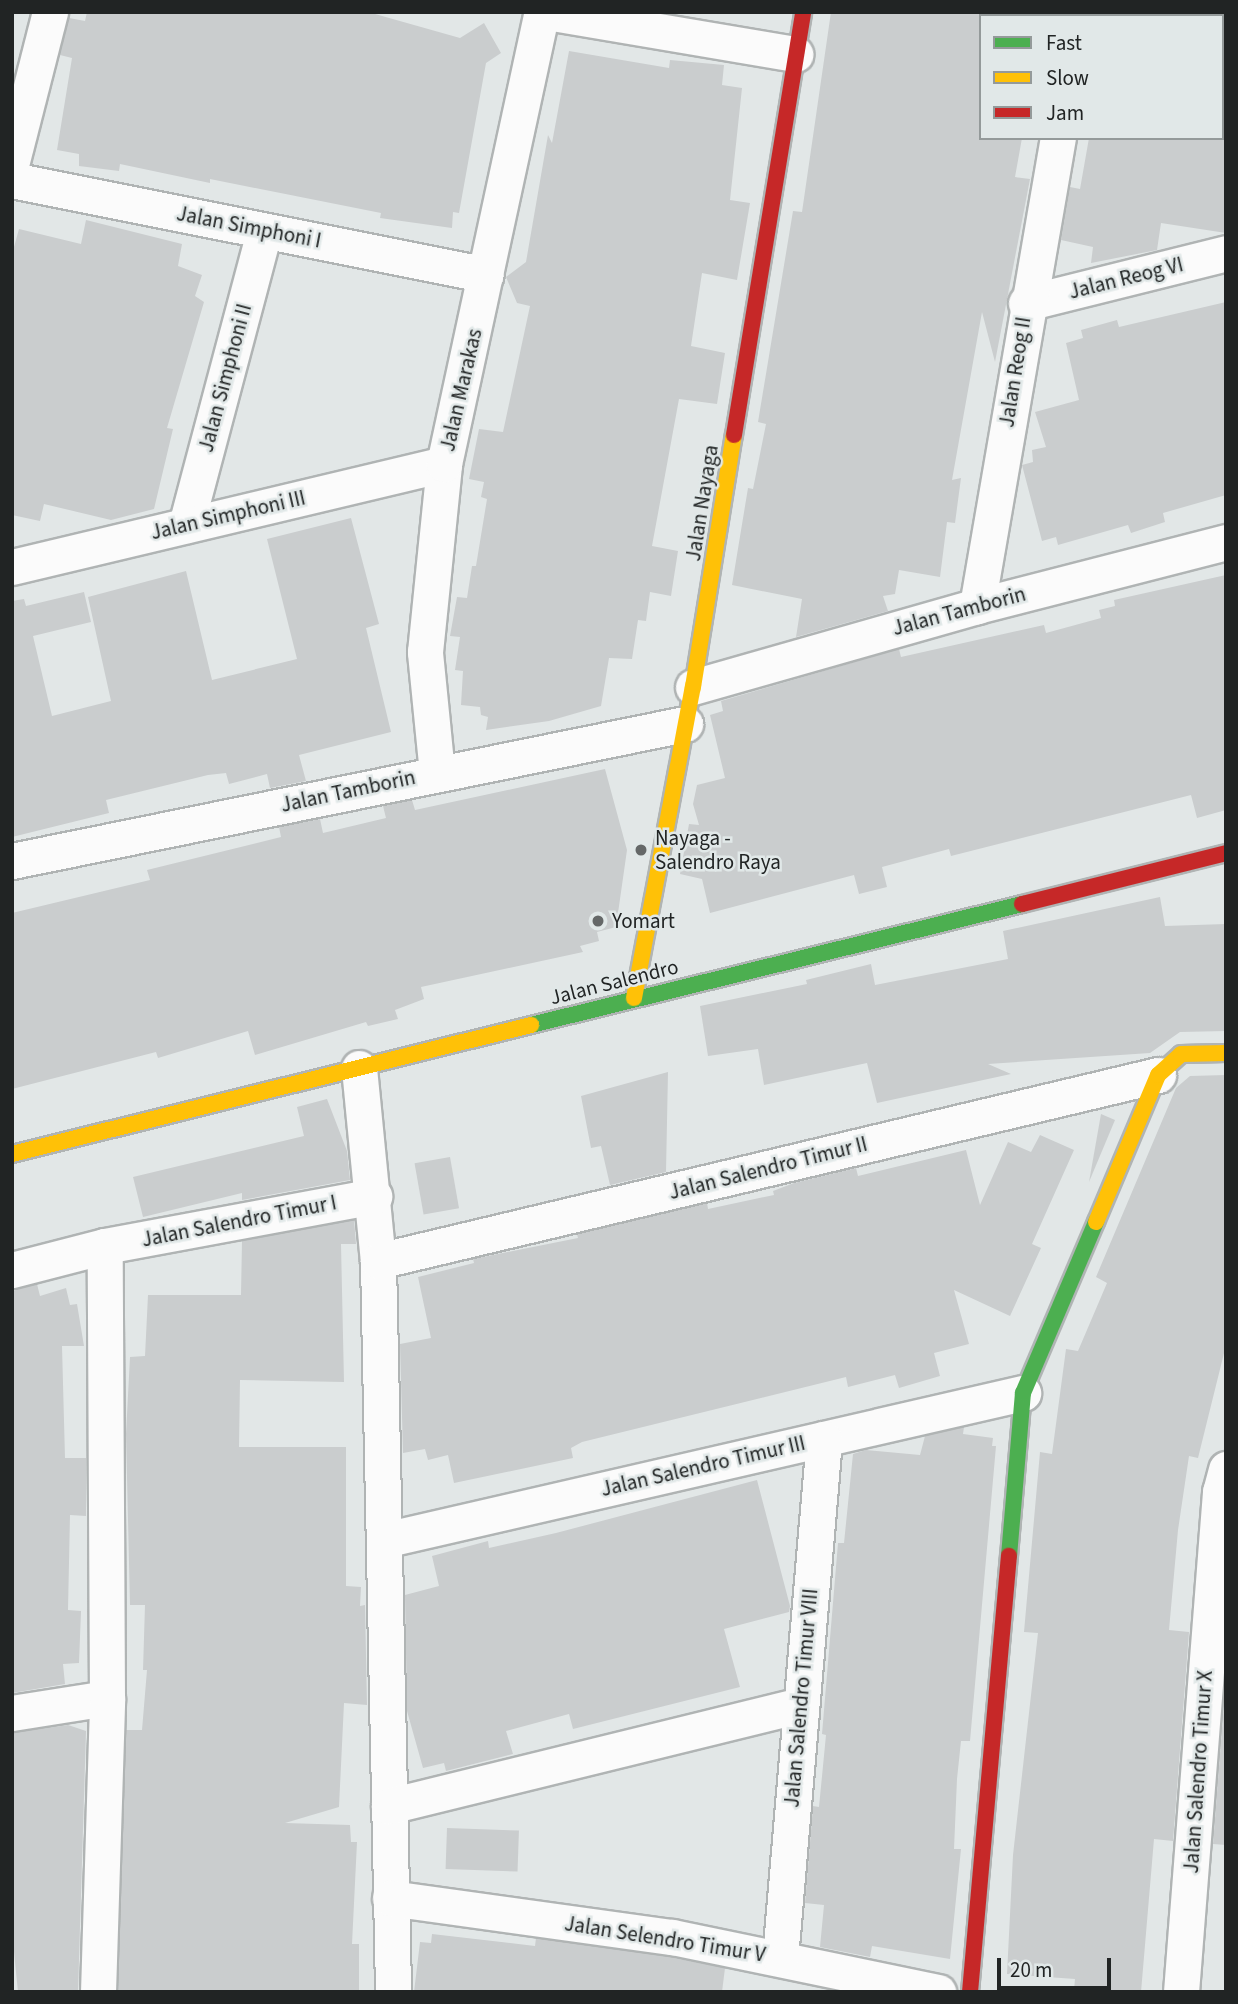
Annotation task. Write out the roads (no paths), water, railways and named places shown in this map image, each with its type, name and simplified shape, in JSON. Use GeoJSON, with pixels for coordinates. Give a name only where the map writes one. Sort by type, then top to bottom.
{"type":"FeatureCollection","features":[{"type":"Feature","properties":{"kind":"street"},"geometry":{"type":"LineString","coordinates":[[12,161],[50,12]]}},
{"type":"Feature","properties":{"kind":"street"},"geometry":{"type":"LineString","coordinates":[[544,12],[795,54]]}},
{"type":"Feature","properties":{"kind":"street","name":"Jalan Marakas"},"geometry":{"type":"LineString","coordinates":[[437,773],[425,652],[444,464],[544,12]]}},
{"type":"Feature","properties":{"kind":"street","name":"Jalan Nayaga"},"geometry":{"type":"LineString","coordinates":[[634,998],[693,687],[803,12]]}},
{"type":"Feature","properties":{"kind":"street","name":"Jalan Reog II"},"geometry":{"type":"LineString","coordinates":[[977,606],[1026,303],[1058,140]]}},
{"type":"Feature","properties":{"kind":"street","name":"Jalan Simphoni I"},"geometry":{"type":"LineString","coordinates":[[12,180],[486,275]]}},
{"type":"Feature","properties":{"kind":"street","name":"Jalan Simphoni II"},"geometry":{"type":"LineString","coordinates":[[186,526],[264,230]]}},
{"type":"Feature","properties":{"kind":"street","name":"Jalan Reog VI"},"geometry":{"type":"LineString","coordinates":[[1026,303],[1226,253]]}},
{"type":"Feature","properties":{"kind":"street","name":"Jalan Simphoni III"},"geometry":{"type":"LineString","coordinates":[[12,567],[444,464]]}},
{"type":"Feature","properties":{"kind":"street","name":"Jalan Tamborin"},"geometry":{"type":"LineString","coordinates":[[693,687],[977,606],[1226,542]]}},
{"type":"Feature","properties":{"kind":"street","name":"Jalan Tamborin"},"geometry":{"type":"LineString","coordinates":[[12,861],[685,724]]}},
{"type":"Feature","properties":{"kind":"street","name":"Jalan Salendro"},"geometry":{"type":"LineString","coordinates":[[12,1154],[1226,853]]}},
{"type":"Feature","properties":{"kind":"street"},"geometry":{"type":"LineString","coordinates":[[970,1992],[1023,1393],[1158,1075],[1181,1054],[1226,1053]]}},
{"type":"Feature","properties":{"kind":"street"},"geometry":{"type":"LineString","coordinates":[[359,1068],[379,1261],[393,1992]]}},
{"type":"Feature","properties":{"kind":"street","name":"Jalan Salendro Timur II"},"geometry":{"type":"LineString","coordinates":[[379,1261],[1158,1075]]}},
{"type":"Feature","properties":{"kind":"street","name":"Jalan Salendro Timur I"},"geometry":{"type":"LineString","coordinates":[[12,1270],[105,1247],[374,1196]]}},
{"type":"Feature","properties":{"kind":"street"},"geometry":{"type":"LineString","coordinates":[[98,1992],[107,1698],[105,1247]]}},
{"type":"Feature","properties":{"kind":"street","name":"Jalan Salendro Timur III"},"geometry":{"type":"LineString","coordinates":[[384,1540],[1023,1393]]}},
{"type":"Feature","properties":{"kind":"street","name":"Jalan Salendro Timur VIII"},"geometry":{"type":"LineString","coordinates":[[780,1958],[824,1439]]}},
{"type":"Feature","properties":{"kind":"street","name":"Jalan Salendro Timur X"},"geometry":{"type":"LineString","coordinates":[[1181,1992],[1220,1492],[1226,1469]]}},
{"type":"Feature","properties":{"kind":"street"},"geometry":{"type":"LineString","coordinates":[[12,1713],[107,1698]]}},
{"type":"Feature","properties":{"kind":"street"},"geometry":{"type":"LineString","coordinates":[[389,1806],[801,1705]]}},
{"type":"Feature","properties":{"kind":"street","name":"Jalan Selendro Timur V"},"geometry":{"type":"LineString","coordinates":[[390,1898],[672,1937],[938,1992]]}},
{"type":"Feature","properties":{"kind":"place","name":"Nayaga - Salendro Raya"},"geometry":{"type":"Point","coordinates":[641,850]}},
{"type":"Feature","properties":{"kind":"place","name":"Yomart"},"geometry":{"type":"Point","coordinates":[598,921]}}]}
